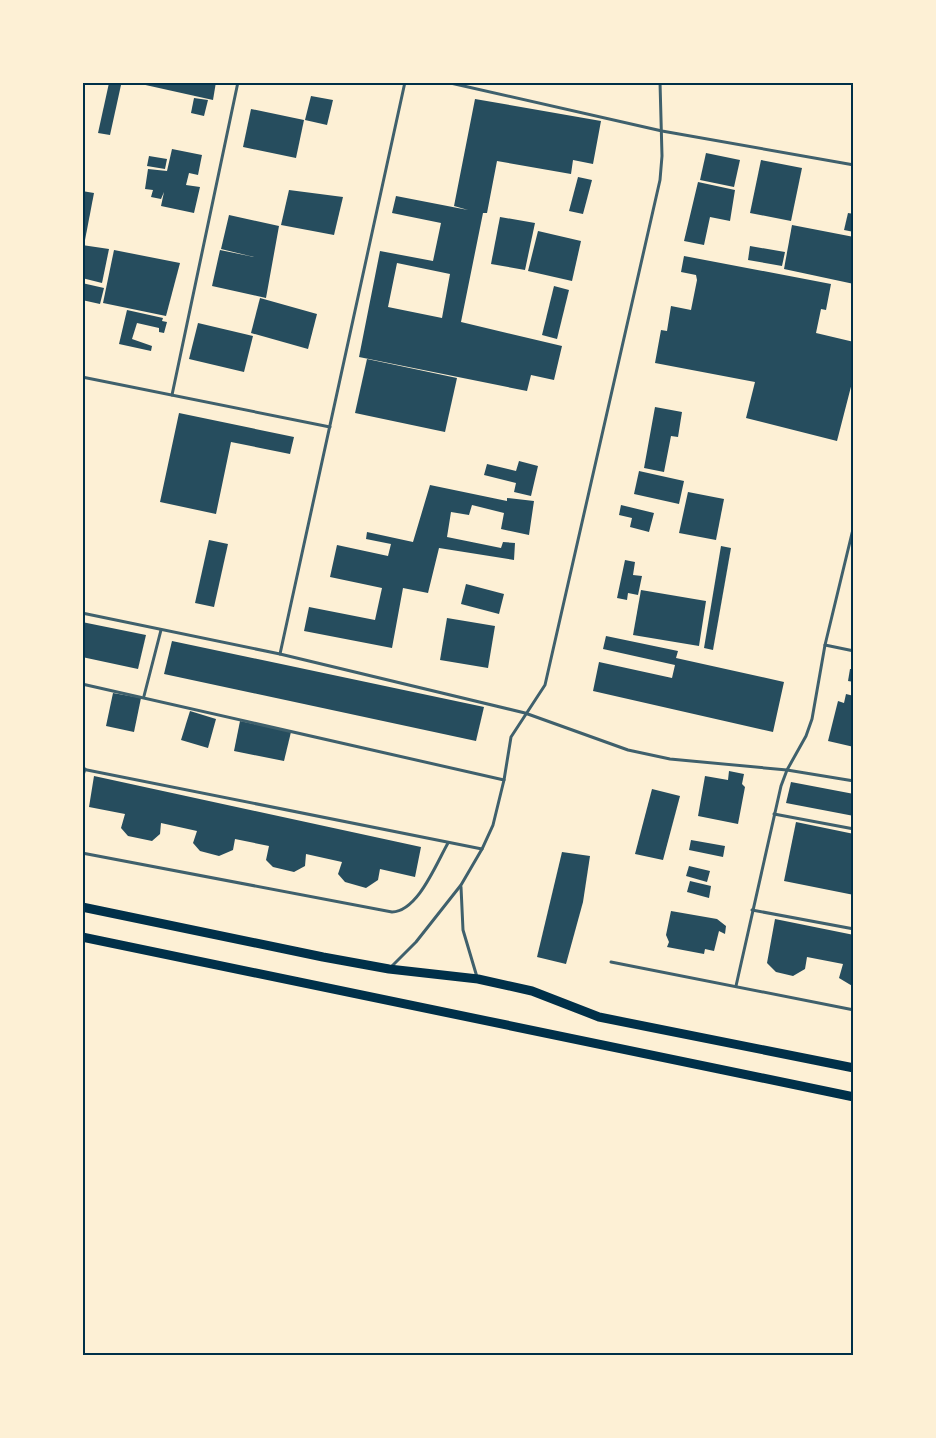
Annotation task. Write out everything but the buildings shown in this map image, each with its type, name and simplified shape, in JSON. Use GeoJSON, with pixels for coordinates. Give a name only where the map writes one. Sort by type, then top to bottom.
{"type":"FeatureCollection","features":[{"type":"Feature","properties":{"kind":"main road"},"geometry":{"type":"LineString","coordinates":[[82,908],[389,969],[478,979],[532,991],[599,1017],[854,1068]]}},
{"type":"Feature","properties":{"kind":"main road"},"geometry":{"type":"LineString","coordinates":[[82,937],[854,1097]]}},
{"type":"Feature","properties":{"kind":"lane"},"geometry":{"type":"LineString","coordinates":[[172,395],[238,82]]}},
{"type":"Feature","properties":{"kind":"lane"},"geometry":{"type":"LineString","coordinates":[[280,654],[405,82]]}},
{"type":"Feature","properties":{"kind":"lane"},"geometry":{"type":"LineString","coordinates":[[446,82],[662,131],[854,165]]}},
{"type":"Feature","properties":{"kind":"lane"},"geometry":{"type":"LineString","coordinates":[[389,969],[416,942],[460,885],[482,849],[493,825],[511,737],[545,685],[660,180],[662,131],[660,82]]}},
{"type":"Feature","properties":{"kind":"lane"},"geometry":{"type":"LineString","coordinates":[[82,377],[330,428]]}},
{"type":"Feature","properties":{"kind":"lane"},"geometry":{"type":"LineString","coordinates":[[736,986],[774,814],[787,770],[806,736],[812,719],[825,645],[854,525]]}},
{"type":"Feature","properties":{"kind":"lane"},"geometry":{"type":"LineString","coordinates":[[82,613],[280,654],[525,713],[628,750],[659,757],[711,765],[787,770],[854,781]]}},
{"type":"Feature","properties":{"kind":"lane"},"geometry":{"type":"LineString","coordinates":[[144,696],[161,630]]}},
{"type":"Feature","properties":{"kind":"lane"},"geometry":{"type":"LineString","coordinates":[[825,645],[854,651]]}},
{"type":"Feature","properties":{"kind":"lane"},"geometry":{"type":"LineString","coordinates":[[82,684],[144,696],[504,780]]}},
{"type":"Feature","properties":{"kind":"lane"},"geometry":{"type":"LineString","coordinates":[[82,778],[84,769],[482,849]]}},
{"type":"Feature","properties":{"kind":"lane"},"geometry":{"type":"LineString","coordinates":[[774,814],[854,830]]}},
{"type":"Feature","properties":{"kind":"lane"},"geometry":{"type":"LineString","coordinates":[[82,853],[398,912],[413,902],[448,843]]}},
{"type":"Feature","properties":{"kind":"lane"},"geometry":{"type":"LineString","coordinates":[[460,885],[463,930],[478,979]]}},
{"type":"Feature","properties":{"kind":"lane"},"geometry":{"type":"LineString","coordinates":[[752,910],[854,929]]}},
{"type":"Feature","properties":{"kind":"lane"},"geometry":{"type":"LineString","coordinates":[[611,962],[854,1010]]}}]}
